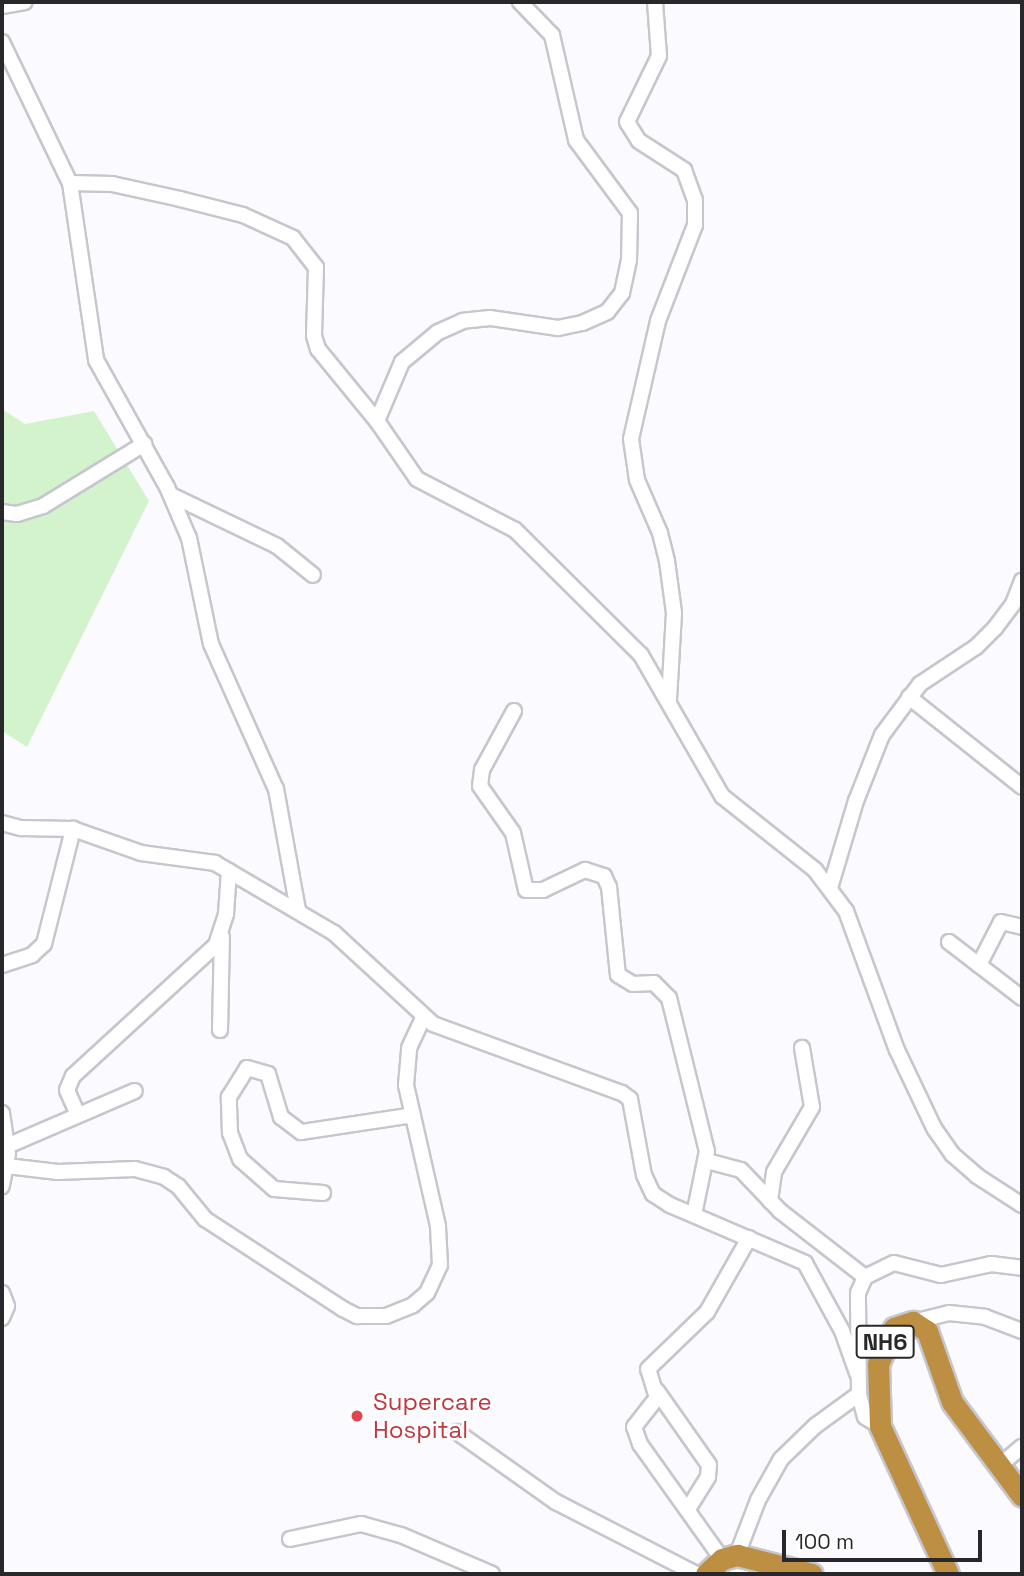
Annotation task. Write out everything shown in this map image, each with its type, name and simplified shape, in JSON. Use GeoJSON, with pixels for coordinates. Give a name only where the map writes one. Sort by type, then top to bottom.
{"type":"FeatureCollection","features":[{"type":"Feature","properties":{"kind":"highway","name":"NH6"},"geometry":{"type":"LineString","coordinates":[[948,1574],[880,1426],[877,1364],[894,1328],[913,1322],[932,1339],[951,1402],[1022,1496]]}},
{"type":"Feature","properties":{"kind":"highway"},"geometry":{"type":"LineString","coordinates":[[706,1574],[730,1557],[812,1574]]}},
{"type":"Feature","properties":{"kind":"street"},"geometry":{"type":"LineString","coordinates":[[2,6],[25,2]]}},
{"type":"Feature","properties":{"kind":"street"},"geometry":{"type":"LineString","coordinates":[[377,421],[402,362],[438,332],[463,321],[490,318],[558,328],[582,323],[607,312],[622,293],[629,260],[630,213],[576,140],[552,35],[520,2]]}},
{"type":"Feature","properties":{"kind":"street"},"geometry":{"type":"LineString","coordinates":[[655,2],[659,56],[627,122],[639,141],[684,170],[695,200],[687,252],[658,321],[631,439],[637,480],[667,561],[674,613],[669,703]]}},
{"type":"Feature","properties":{"kind":"street"},"geometry":{"type":"LineString","coordinates":[[2,42],[6,61],[70,183],[96,360],[172,495],[195,559],[211,645],[276,789],[298,910]]}},
{"type":"Feature","properties":{"kind":"street"},"geometry":{"type":"LineString","coordinates":[[70,183],[112,184],[180,199],[243,215],[293,238],[316,267],[314,336],[318,349],[377,421],[416,479],[515,530],[559,569],[641,655],[722,796],[815,870],[830,888],[860,941],[897,1050],[934,1128],[952,1154],[977,1176],[1022,1205]]}},
{"type":"Feature","properties":{"kind":"street"},"geometry":{"type":"LineString","coordinates":[[2,512],[17,514],[43,506],[144,444]]}},
{"type":"Feature","properties":{"kind":"street"},"geometry":{"type":"LineString","coordinates":[[172,495],[270,542],[313,575]]}},
{"type":"Feature","properties":{"kind":"street"},"geometry":{"type":"LineString","coordinates":[[830,888],[872,755],[909,697],[933,673],[976,647],[995,628],[1013,604],[1022,581]]}},
{"type":"Feature","properties":{"kind":"street"},"geometry":{"type":"LineString","coordinates":[[909,697],[1022,787]]}},
{"type":"Feature","properties":{"kind":"street"},"geometry":{"type":"LineString","coordinates":[[514,710],[479,779],[513,833],[521,883],[534,892],[585,870],[604,876],[610,887],[618,975],[633,984],[654,983],[669,998],[704,1128],[707,1161],[694,1215]]}},
{"type":"Feature","properties":{"kind":"street"},"geometry":{"type":"LineString","coordinates":[[2,822],[21,828],[73,829],[141,853],[203,859],[229,871],[334,933],[424,1016],[450,1032],[622,1093],[630,1099],[644,1175],[653,1194],[694,1215],[805,1263],[842,1331],[857,1373]]}},
{"type":"Feature","properties":{"kind":"street"},"geometry":{"type":"LineString","coordinates":[[2,965],[32,955],[44,944],[73,829]]}},
{"type":"Feature","properties":{"kind":"street"},"geometry":{"type":"LineString","coordinates":[[220,1030],[223,932],[229,871]]}},
{"type":"Feature","properties":{"kind":"street"},"geometry":{"type":"LineString","coordinates":[[979,965],[1001,922],[1022,927]]}},
{"type":"Feature","properties":{"kind":"street"},"geometry":{"type":"LineString","coordinates":[[78,1115],[67,1090],[73,1076],[206,957],[223,932]]}},
{"type":"Feature","properties":{"kind":"street"},"geometry":{"type":"LineString","coordinates":[[949,942],[1022,998]]}},
{"type":"Feature","properties":{"kind":"street"},"geometry":{"type":"LineString","coordinates":[[7,1166],[58,1172],[135,1169],[163,1177],[178,1186],[215,1227],[343,1309],[357,1316],[386,1316],[414,1305],[427,1293],[440,1265],[438,1226],[405,1066],[424,1016]]}},
{"type":"Feature","properties":{"kind":"street"},"geometry":{"type":"LineString","coordinates":[[770,1201],[774,1171],[812,1107],[802,1048]]}},
{"type":"Feature","properties":{"kind":"street"},"geometry":{"type":"LineString","coordinates":[[323,1193],[274,1189],[240,1159],[232,1147],[229,1097],[247,1068],[268,1074],[281,1117],[301,1132],[413,1115]]}},
{"type":"Feature","properties":{"kind":"street"},"geometry":{"type":"LineString","coordinates":[[7,1146],[135,1091]]}},
{"type":"Feature","properties":{"kind":"street"},"geometry":{"type":"LineString","coordinates":[[2,1113],[7,1146],[7,1166],[2,1186]]}},
{"type":"Feature","properties":{"kind":"street"},"geometry":{"type":"LineString","coordinates":[[707,1161],[741,1170],[770,1201],[865,1277]]}},
{"type":"Feature","properties":{"kind":"street"},"geometry":{"type":"LineString","coordinates":[[688,1509],[708,1477],[709,1465],[657,1391],[648,1369],[708,1312],[749,1238]]}},
{"type":"Feature","properties":{"kind":"street"},"geometry":{"type":"LineString","coordinates":[[880,1426],[865,1417],[859,1394],[858,1293],[865,1277],[894,1263],[941,1275],[974,1266],[1022,1268]]}},
{"type":"Feature","properties":{"kind":"street"},"geometry":{"type":"LineString","coordinates":[[2,1293],[7,1306],[2,1318]]}},
{"type":"Feature","properties":{"kind":"street"},"geometry":{"type":"LineString","coordinates":[[913,1322],[948,1312],[985,1317],[1022,1331]]}},
{"type":"Feature","properties":{"kind":"street"},"geometry":{"type":"LineString","coordinates":[[657,1391],[657,1398],[634,1427],[634,1433],[688,1509],[730,1557],[758,1500],[782,1460],[815,1426],[859,1394]]}},
{"type":"Feature","properties":{"kind":"street"},"geometry":{"type":"LineString","coordinates":[[457,1432],[556,1502],[696,1574]]}},
{"type":"Feature","properties":{"kind":"street"},"geometry":{"type":"LineString","coordinates":[[999,1466],[1022,1447]]}},
{"type":"Feature","properties":{"kind":"street"},"geometry":{"type":"LineString","coordinates":[[290,1539],[361,1524],[401,1535],[492,1574]]}},
{"type":"Feature","properties":{"kind":"green space"},"geometry":{"type":"Polygon","coordinates":[[[2,409],[25,424],[94,411],[149,501],[27,747],[2,731],[2,409]]]}},
{"type":"Feature","properties":{"kind":"place","name":"Supercare Hospital"},"geometry":{"type":"Point","coordinates":[357,1416]}}]}
